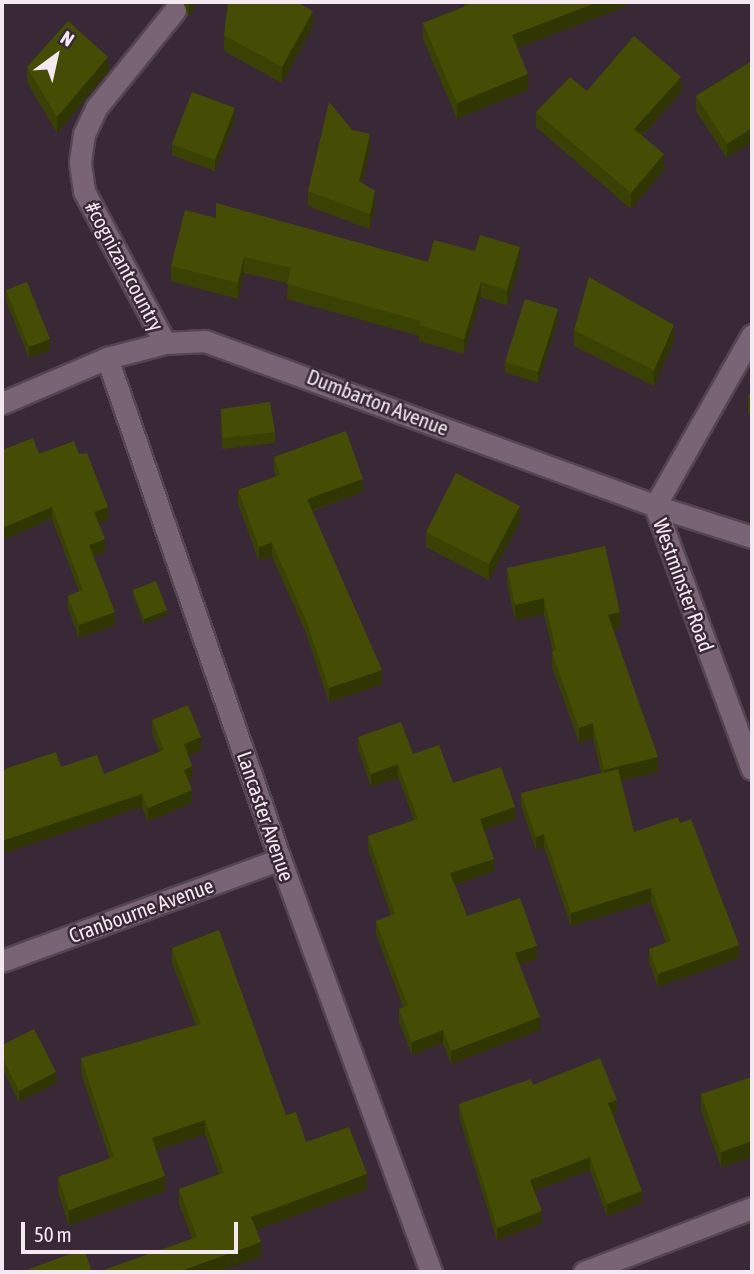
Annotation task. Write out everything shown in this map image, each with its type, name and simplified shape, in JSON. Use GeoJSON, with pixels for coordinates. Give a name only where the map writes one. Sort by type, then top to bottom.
{"type":"FeatureCollection","features":[{"type":"Feature","properties":{"kind":"street","name":"#cognizantcountry"},"geometry":{"type":"LineString","coordinates":[[165,343],[84,191],[80,162],[85,134],[96,108],[175,10]]}},
{"type":"Feature","properties":{"kind":"street","name":"Westminster Road"},"geometry":{"type":"LineString","coordinates":[[752,335],[655,506],[752,769]]}},
{"type":"Feature","properties":{"kind":"street","name":"Dumbarton Avenue"},"geometry":{"type":"LineString","coordinates":[[2,403],[107,358],[165,343],[205,341],[242,352],[655,506],[752,537]]}},
{"type":"Feature","properties":{"kind":"street","name":"Lancaster Avenue"},"geometry":{"type":"LineString","coordinates":[[107,358],[280,859],[431,1272]]}},
{"type":"Feature","properties":{"kind":"street","name":"Cranbourne Avenue"},"geometry":{"type":"LineString","coordinates":[[2,961],[280,859]]}},
{"type":"Feature","properties":{"kind":"street"},"geometry":{"type":"LineString","coordinates":[[584,1272],[752,1208]]}},
{"type":"Feature","properties":{"kind":"building"},"geometry":{"type":"Polygon","coordinates":[[[228,2],[296,2],[313,11],[282,67],[224,35],[228,2]]]}},
{"type":"Feature","properties":{"kind":"building"},"geometry":{"type":"Polygon","coordinates":[[[467,2],[598,2],[512,35],[528,74],[457,103],[423,23],[469,5],[467,2]]]}},
{"type":"Feature","properties":{"kind":"building"},"geometry":{"type":"Polygon","coordinates":[[[68,21],[108,57],[57,117],[27,67],[68,21]]]}},
{"type":"Feature","properties":{"kind":"building"},"geometry":{"type":"Polygon","coordinates":[[[634,36],[681,77],[634,129],[664,154],[631,193],[536,112],[570,77],[587,91],[634,36]]]}},
{"type":"Feature","properties":{"kind":"building"},"geometry":{"type":"Polygon","coordinates":[[[752,61],[752,128],[727,144],[696,96],[752,61]]]}},
{"type":"Feature","properties":{"kind":"building"},"geometry":{"type":"Polygon","coordinates":[[[192,92],[235,108],[215,160],[172,144],[192,92]]]}},
{"type":"Feature","properties":{"kind":"building"},"geometry":{"type":"Polygon","coordinates":[[[329,102],[352,130],[370,134],[359,181],[375,191],[370,214],[308,191],[329,102]]]}},
{"type":"Feature","properties":{"kind":"building"},"geometry":{"type":"Polygon","coordinates":[[[216,203],[428,262],[434,240],[475,251],[480,235],[520,247],[507,290],[481,282],[464,339],[419,325],[421,321],[287,284],[291,268],[244,257],[238,283],[171,266],[185,210],[216,218],[216,203]]]}},
{"type":"Feature","properties":{"kind":"building"},"geometry":{"type":"Polygon","coordinates":[[[589,277],[674,325],[654,370],[574,330],[589,277]]]}},
{"type":"Feature","properties":{"kind":"building"},"geometry":{"type":"Polygon","coordinates":[[[27,282],[50,339],[29,347],[6,290],[27,282]]]}},
{"type":"Feature","properties":{"kind":"building"},"geometry":{"type":"Polygon","coordinates":[[[525,299],[558,309],[538,372],[505,362],[525,299]]]}},
{"type":"Feature","properties":{"kind":"building"},"geometry":{"type":"Polygon","coordinates":[[[270,402],[275,432],[222,438],[221,409],[270,402]]]}},
{"type":"Feature","properties":{"kind":"building"},"geometry":{"type":"Polygon","coordinates":[[[346,431],[363,479],[307,499],[382,670],[329,688],[306,620],[272,542],[259,547],[238,490],[280,475],[274,457],[346,431]]]}},
{"type":"Feature","properties":{"kind":"building"},"geometry":{"type":"Polygon","coordinates":[[[33,438],[39,454],[74,441],[79,454],[87,453],[108,507],[94,512],[105,539],[89,545],[115,612],[79,625],[68,596],[83,590],[52,507],[2,528],[2,450],[33,438]]]}},
{"type":"Feature","properties":{"kind":"building"},"geometry":{"type":"Polygon","coordinates":[[[456,473],[520,506],[489,564],[426,532],[456,473]]]}},
{"type":"Feature","properties":{"kind":"building"},"geometry":{"type":"Polygon","coordinates":[[[605,546],[620,612],[608,615],[658,757],[604,770],[593,723],[579,728],[552,652],[556,650],[544,598],[515,605],[507,568],[605,546]]]}},
{"type":"Feature","properties":{"kind":"building"},"geometry":{"type":"Polygon","coordinates":[[[156,581],[167,610],[144,619],[133,590],[156,581]]]}},
{"type":"Feature","properties":{"kind":"building"},"geometry":{"type":"Polygon","coordinates":[[[188,705],[201,737],[184,744],[192,766],[184,770],[192,790],[148,808],[142,794],[2,841],[2,770],[56,752],[61,767],[97,755],[104,774],[164,750],[152,720],[188,705]]]}},
{"type":"Feature","properties":{"kind":"building"},"geometry":{"type":"Polygon","coordinates":[[[401,722],[413,754],[439,745],[453,783],[501,767],[515,807],[480,819],[494,859],[450,873],[467,916],[520,898],[537,946],[515,953],[540,1017],[451,1051],[443,1030],[412,1042],[399,1009],[408,1006],[376,921],[395,914],[368,836],[418,819],[398,764],[371,774],[358,737],[401,722]]]}},
{"type":"Feature","properties":{"kind":"building"},"geometry":{"type":"Polygon","coordinates":[[[618,769],[634,832],[678,817],[680,823],[691,819],[739,945],[658,974],[649,949],[671,941],[651,888],[571,913],[544,834],[536,837],[521,793],[618,769]]]}},
{"type":"Feature","properties":{"kind":"building"},"geometry":{"type":"Polygon","coordinates":[[[219,930],[286,1115],[296,1112],[306,1142],[349,1127],[367,1174],[251,1217],[261,1242],[184,1270],[185,1272],[98,1272],[197,1237],[179,1189],[224,1173],[205,1120],[152,1138],[165,1176],[69,1210],[58,1177],[114,1157],[81,1058],[201,1024],[172,948],[219,930]]]}},
{"type":"Feature","properties":{"kind":"building"},"geometry":{"type":"Polygon","coordinates":[[[34,1029],[56,1072],[19,1091],[2,1057],[2,1045],[34,1029]]]}},
{"type":"Feature","properties":{"kind":"building"},"geometry":{"type":"Polygon","coordinates":[[[600,1058],[617,1100],[608,1103],[642,1191],[607,1204],[590,1157],[530,1180],[542,1211],[497,1228],[459,1104],[531,1079],[533,1085],[600,1058]]]}},
{"type":"Feature","properties":{"kind":"building"},"geometry":{"type":"Polygon","coordinates":[[[752,1077],[752,1141],[721,1152],[701,1094],[752,1077]]]}},
{"type":"Feature","properties":{"kind":"building"},"geometry":{"type":"Polygon","coordinates":[[[84,1249],[92,1272],[21,1272],[84,1249]]]}}]}
